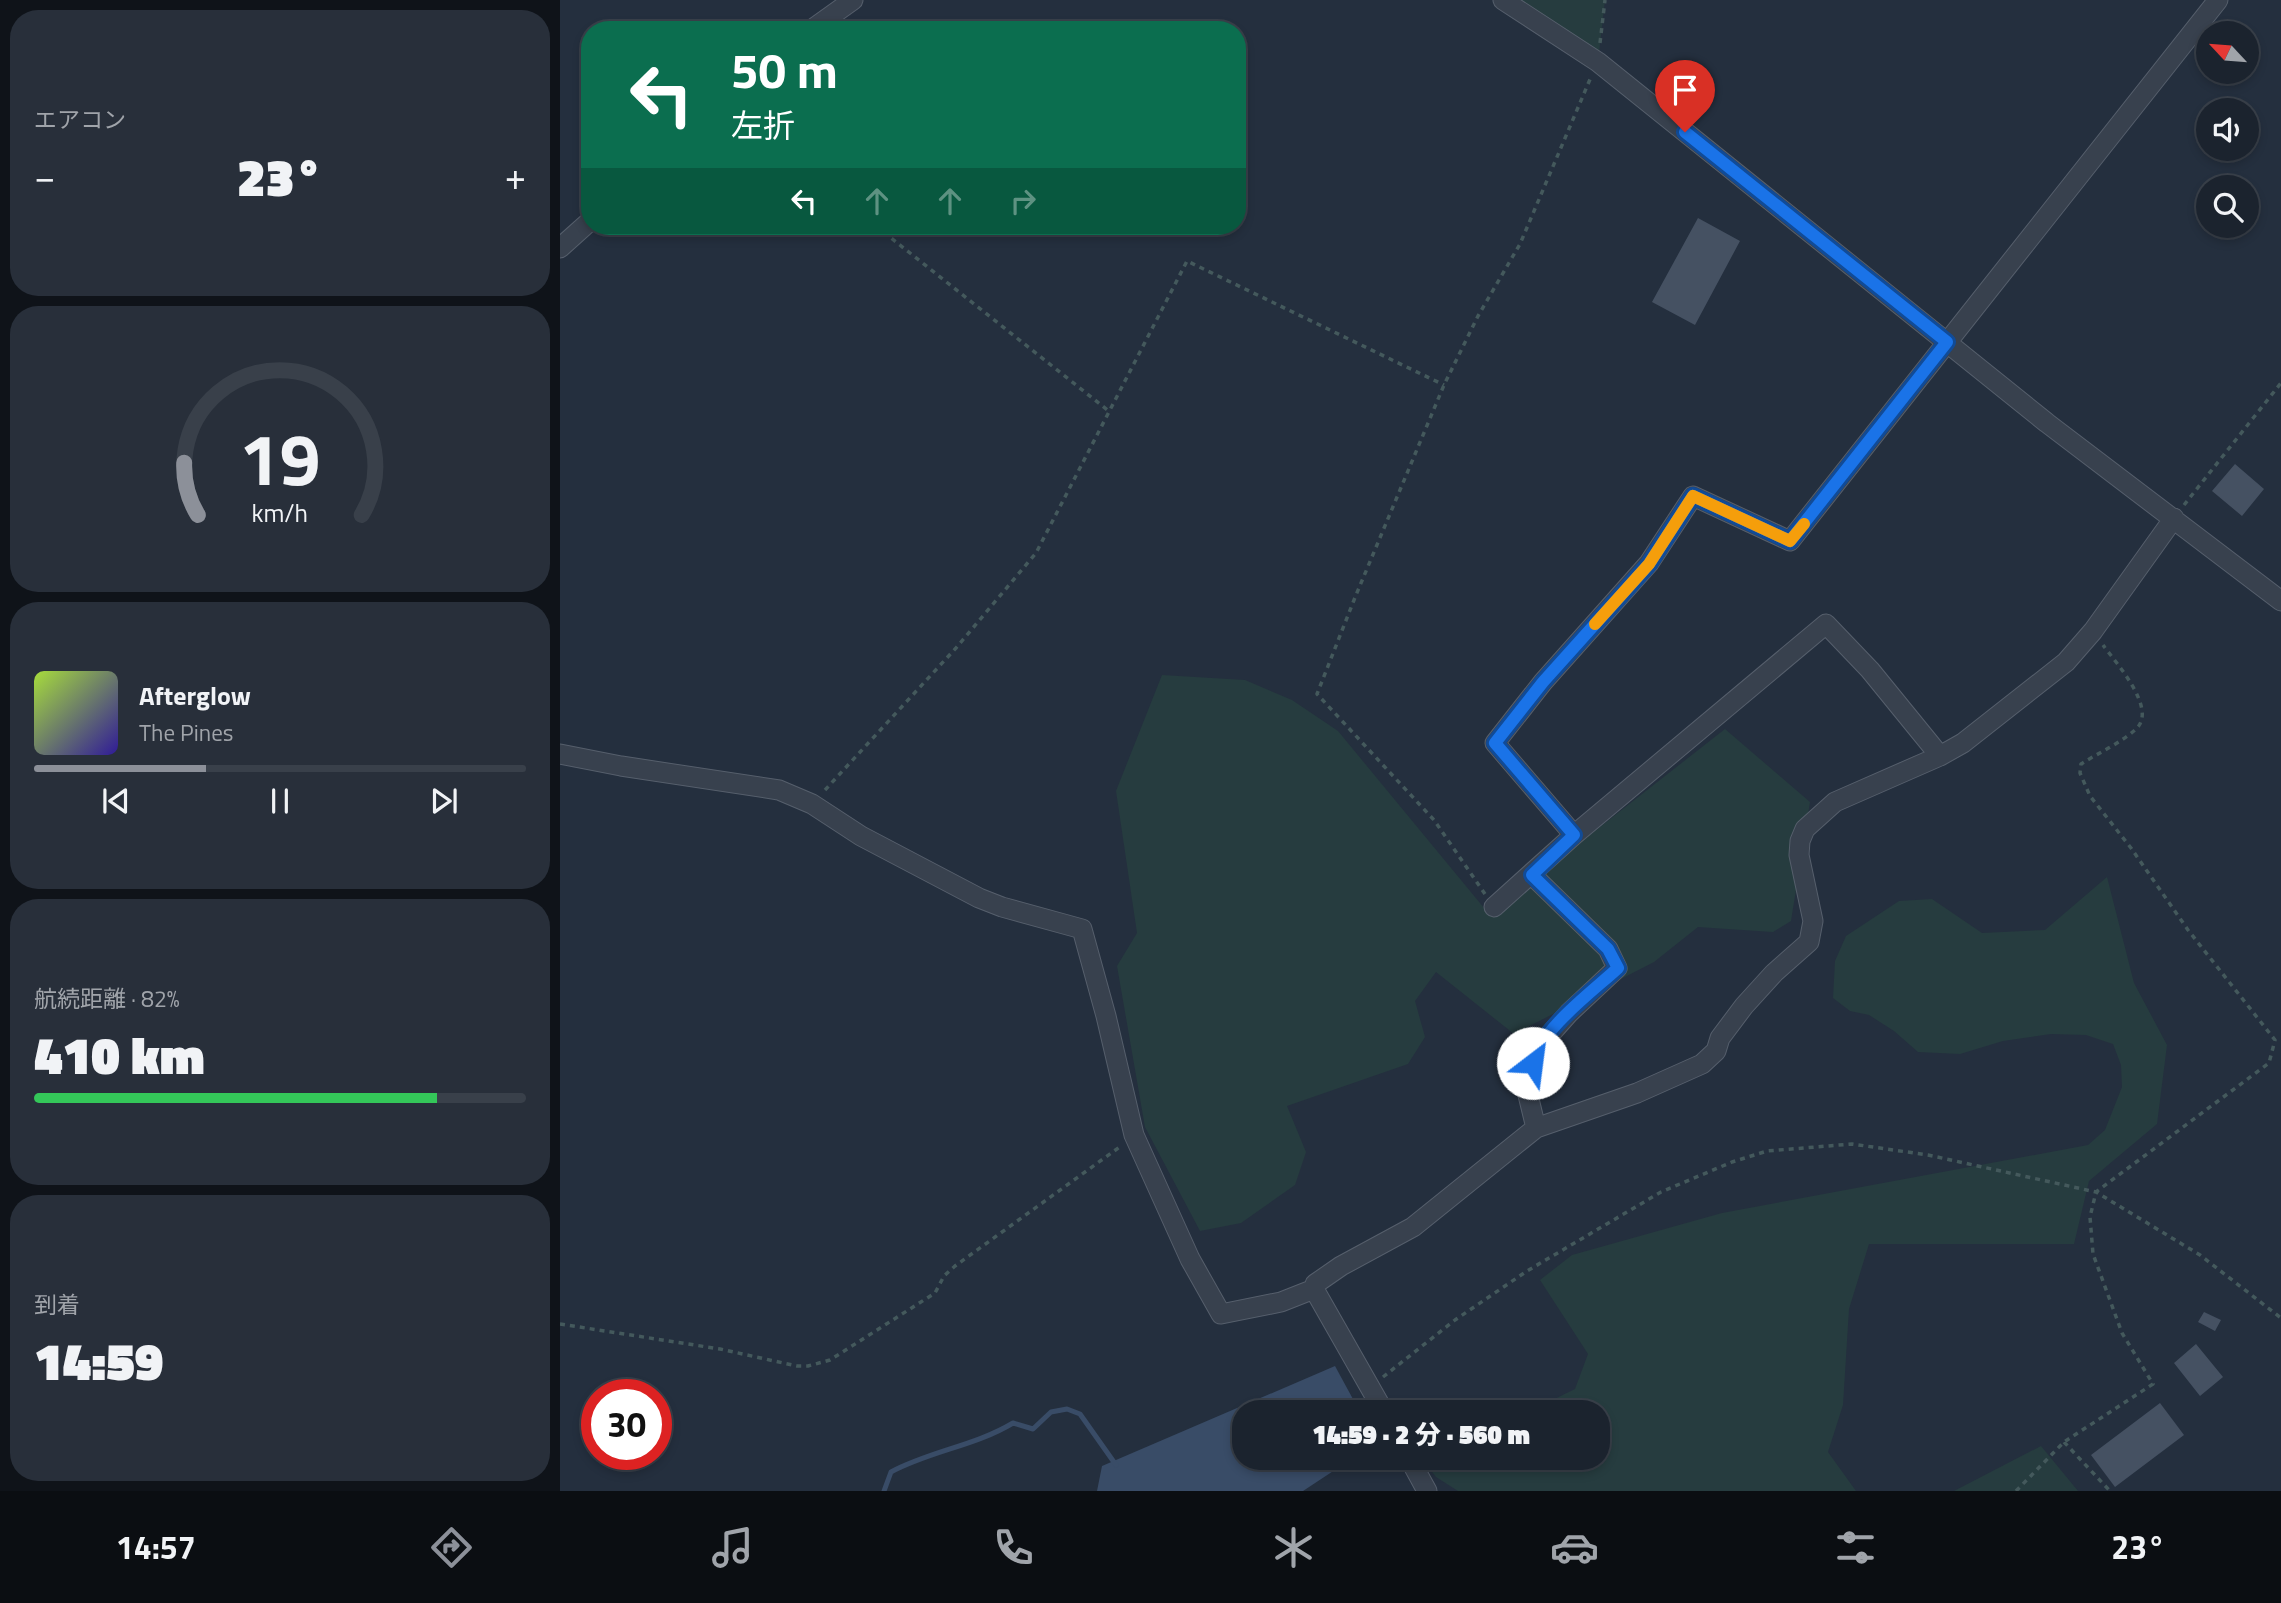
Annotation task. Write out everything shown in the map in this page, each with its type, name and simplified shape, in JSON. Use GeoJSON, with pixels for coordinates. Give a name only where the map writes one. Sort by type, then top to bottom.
{"type":"FeatureCollection","features":[{"type":"Feature","properties":{"kind":"street"},"geometry":{"type":"LineString","coordinates":[[824,21],[853,0]]}},
{"type":"Feature","properties":{"kind":"street"},"geometry":{"type":"LineString","coordinates":[[1503,0],[1598,62],[2048,423],[2281,601]]}},
{"type":"Feature","properties":{"kind":"street"},"geometry":{"type":"LineString","coordinates":[[1574,835],[1495,743],[1543,682],[1649,564],[1693,496],[1790,541],[2218,0]]}},
{"type":"Feature","properties":{"kind":"street"},"geometry":{"type":"LineString","coordinates":[[560,248],[581,229]]}},
{"type":"Feature","properties":{"kind":"street"},"geometry":{"type":"LineString","coordinates":[[1378,1400],[1314,1289],[1315,1284],[1341,1266],[1413,1227],[1536,1128],[1637,1093],[1702,1064],[1709,1058],[1744,1006],[1774,973],[1809,942],[1814,920],[1799,855],[1800,841],[1805,829],[1835,802],[1940,756],[1963,743],[2066,662],[2093,631],[2174,518]]}},
{"type":"Feature","properties":{"kind":"street"},"geometry":{"type":"LineString","coordinates":[[1494,907],[1574,835],[1826,624],[1870,670],[1940,756]]}},
{"type":"Feature","properties":{"kind":"street"},"geometry":{"type":"LineString","coordinates":[[560,754],[779,790],[811,804],[861,836],[979,898],[1082,929],[1134,1135],[1190,1259],[1221,1314],[1281,1302],[1314,1289]]}},
{"type":"Feature","properties":{"kind":"street"},"geometry":{"type":"LineString","coordinates":[[1532,875],[1608,949],[1618,968],[1569,1013],[1537,1049],[1528,1095],[1536,1128]]}},
{"type":"Feature","properties":{"kind":"street"},"geometry":{"type":"LineString","coordinates":[[1416,1470],[1427,1491]]}},
{"type":"Feature","properties":{"kind":"path"},"geometry":{"type":"LineString","coordinates":[[1494,907],[1434,820],[1317,694],[1444,385],[1478,316],[1520,244],[1598,62],[1605,0]]}},
{"type":"Feature","properties":{"kind":"path"},"geometry":{"type":"LineString","coordinates":[[887,235],[1110,413]]}},
{"type":"Feature","properties":{"kind":"path"},"geometry":{"type":"LineString","coordinates":[[811,804],[956,648],[1036,553],[1187,261],[1444,385]]}},
{"type":"Feature","properties":{"kind":"path"},"geometry":{"type":"LineString","coordinates":[[2174,518],[2281,384]]}},
{"type":"Feature","properties":{"kind":"path"},"geometry":{"type":"LineString","coordinates":[[2016,1491],[2064,1442],[2153,1384],[2122,1333],[2093,1254],[2090,1217],[2096,1192],[2269,1063],[2274,1040],[2188,930],[2131,848],[2090,796],[2083,782],[2081,764],[2138,728],[2143,719],[2142,705],[2134,690],[2093,631]]}},
{"type":"Feature","properties":{"kind":"path"},"geometry":{"type":"LineString","coordinates":[[560,1324],[720,1349],[797,1366],[819,1364],[935,1293],[944,1276],[954,1266],[1095,1166],[1134,1135]]}},
{"type":"Feature","properties":{"kind":"path"},"geometry":{"type":"LineString","coordinates":[[1371,1387],[1455,1320],[1527,1271],[1649,1198],[1732,1162],[1767,1151],[1852,1144],[1928,1155],[2096,1192],[2200,1255],[2281,1318]]}},
{"type":"Feature","properties":{"kind":"path"},"geometry":{"type":"LineString","coordinates":[[2064,1442],[2110,1491]]}},
{"type":"Feature","properties":{"kind":"green space"},"geometry":{"type":"Polygon","coordinates":[[[1503,0],[1605,0],[1598,62],[1503,0]]]}},
{"type":"Feature","properties":{"kind":"green space"},"geometry":{"type":"Polygon","coordinates":[[[1162,675],[1245,680],[1292,700],[1338,731],[1489,914],[1725,729],[1810,802],[1791,921],[1773,932],[1698,927],[1654,962],[1514,1034],[1436,972],[1415,1001],[1425,1037],[1408,1064],[1287,1106],[1306,1152],[1295,1185],[1241,1223],[1200,1231],[1145,1127],[1117,966],[1137,933],[1116,791],[1162,675]]]}},
{"type":"Feature","properties":{"kind":"green space"},"geometry":{"type":"Polygon","coordinates":[[[2107,877],[2134,983],[2167,1045],[2157,1124],[2089,1181],[2074,1244],[1869,1244],[1849,1309],[1843,1405],[1828,1452],[1856,1491],[1458,1491],[1436,1477],[1431,1470],[1610,1470],[1610,1400],[1553,1400],[1575,1389],[1588,1354],[1540,1280],[1572,1255],[1722,1213],[2088,1145],[2105,1130],[2122,1087],[2121,1065],[2113,1044],[2086,1035],[2051,1034],[2003,1041],[1960,1054],[1918,1052],[1894,1031],[1869,1015],[1850,1011],[1833,998],[1835,961],[1846,936],[1899,901],[1932,899],[1982,933],[2045,930],[2107,877]]]}},
{"type":"Feature","properties":{"kind":"green space"},"geometry":{"type":"Polygon","coordinates":[[[2041,1446],[2078,1491],[1954,1491],[2041,1446]]]}},
{"type":"Feature","properties":{"kind":"water"},"geometry":{"type":"Polygon","coordinates":[[[1335,1366],[1353,1400],[1256,1400],[1335,1366]]]}},
{"type":"Feature","properties":{"kind":"water"},"geometry":{"type":"Polygon","coordinates":[[[1232,1410],[1232,1470],[1335,1470],[1303,1491],[1097,1491],[1102,1466],[1232,1410]]]}},
{"type":"Feature","properties":{"kind":"building"},"geometry":{"type":"Polygon","coordinates":[[[1698,218],[1740,241],[1695,325],[1652,302],[1698,218]]]}},
{"type":"Feature","properties":{"kind":"building"},"geometry":{"type":"Polygon","coordinates":[[[2235,464],[2264,489],[2242,516],[2212,491],[2235,464]]]}},
{"type":"Feature","properties":{"kind":"building"},"geometry":{"type":"Polygon","coordinates":[[[2204,1312],[2221,1320],[2215,1331],[2198,1322],[2204,1312]]]}},
{"type":"Feature","properties":{"kind":"building"},"geometry":{"type":"Polygon","coordinates":[[[2196,1344],[2223,1377],[2200,1396],[2174,1363],[2196,1344]]]}},
{"type":"Feature","properties":{"kind":"building"},"geometry":{"type":"Polygon","coordinates":[[[2160,1403],[2184,1435],[2115,1487],[2091,1455],[2160,1403]]]}},
{"type":"Feature","properties":{"kind":"waterway"},"geometry":{"type":"LineString","coordinates":[[884,1491],[891,1472],[906,1465],[1013,1423],[1033,1429],[1051,1412],[1067,1409],[1080,1414],[1116,1465]]}},
{"type":"Feature","properties":{"kind":"slow traffic"},"geometry":{"type":"LineString","coordinates":[[1595,624],[1649,564],[1693,496],[1790,541],[1804,524]]}},
{"type":"Feature","properties":{"kind":"route"},"geometry":{"type":"LineString","coordinates":[[1533,1063],[1537,1049],[1569,1013],[1618,968],[1608,949],[1532,875],[1574,835],[1495,743],[1543,682],[1649,564],[1693,496],[1790,541],[1947,342],[1685,132]]}}]}
